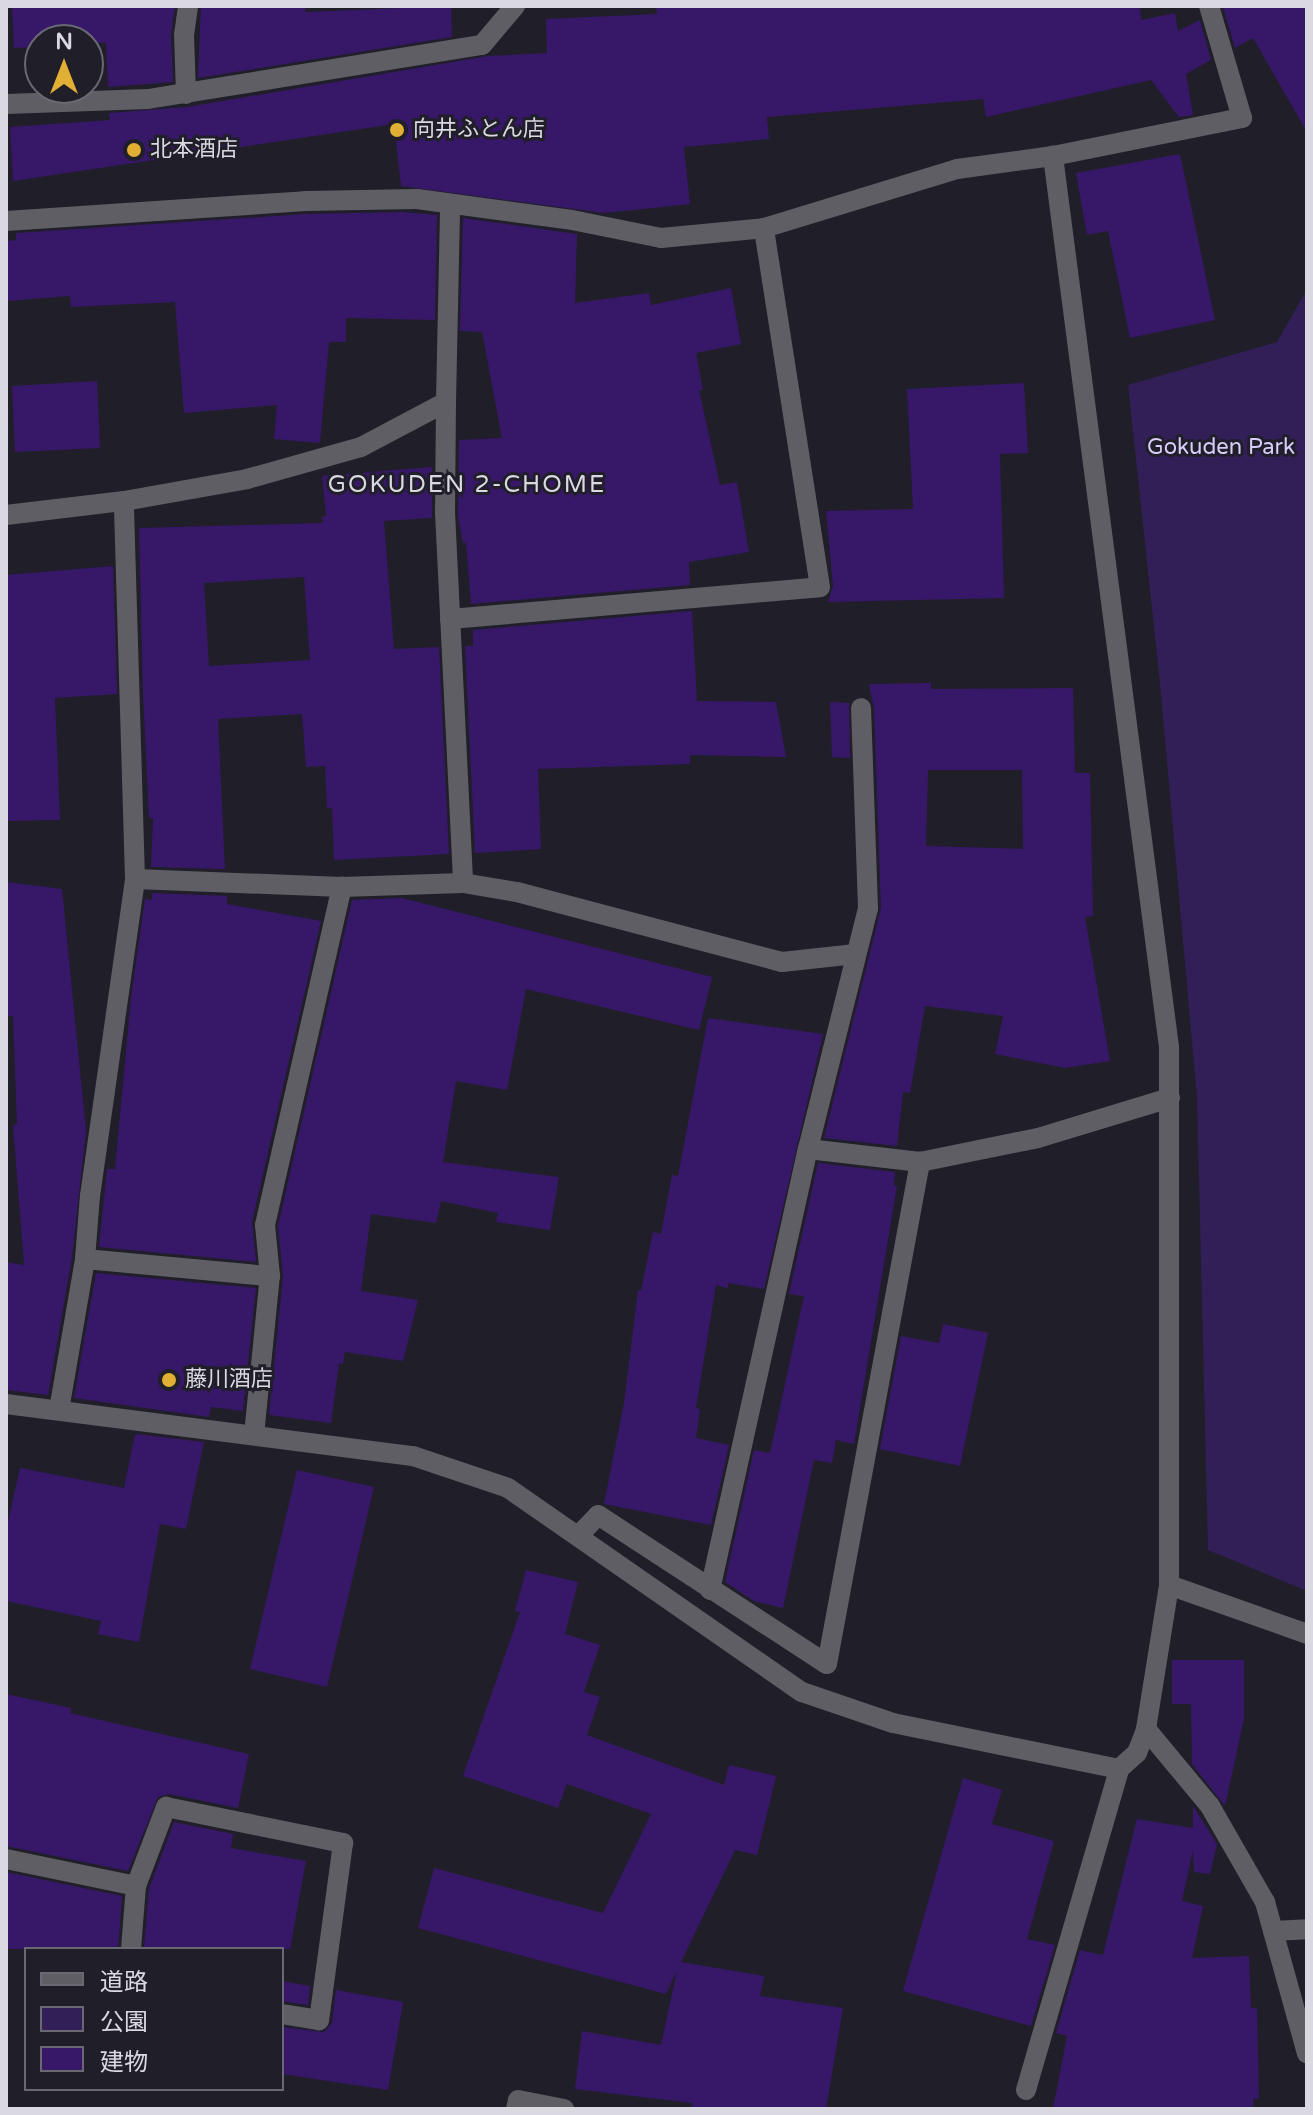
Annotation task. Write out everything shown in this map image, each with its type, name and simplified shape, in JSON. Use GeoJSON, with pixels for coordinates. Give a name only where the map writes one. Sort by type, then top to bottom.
{"type":"FeatureCollection","features":[{"type":"Feature","properties":{"kind":"street"},"geometry":{"type":"LineString","coordinates":[[186,94],[184,35],[188,6]]}},
{"type":"Feature","properties":{"kind":"street"},"geometry":{"type":"LineString","coordinates":[[6,104],[148,99],[482,45],[515,6]]}},
{"type":"Feature","properties":{"kind":"street"},"geometry":{"type":"LineString","coordinates":[[6,221],[305,201],[417,199],[572,220],[661,238],[764,228],[957,169],[1053,156],[1242,118],[1209,6]]}},
{"type":"Feature","properties":{"kind":"street"},"geometry":{"type":"LineString","coordinates":[[1026,2090],[1119,1769],[1137,1753],[1146,1729],[1169,1585],[1169,1047],[1053,156]]}},
{"type":"Feature","properties":{"kind":"street"},"geometry":{"type":"LineString","coordinates":[[450,205],[445,512],[463,883]]}},
{"type":"Feature","properties":{"kind":"street"},"geometry":{"type":"LineString","coordinates":[[450,619],[820,587],[764,228]]}},
{"type":"Feature","properties":{"kind":"street"},"geometry":{"type":"LineString","coordinates":[[6,515],[124,501],[247,479],[361,447],[446,402]]}},
{"type":"Feature","properties":{"kind":"street"},"geometry":{"type":"LineString","coordinates":[[59,1410],[85,1259],[90,1196],[135,879],[124,501]]}},
{"type":"Feature","properties":{"kind":"street"},"geometry":{"type":"LineString","coordinates":[[710,1590],[808,1149],[868,908],[861,708]]}},
{"type":"Feature","properties":{"kind":"street"},"geometry":{"type":"LineString","coordinates":[[135,879],[342,887],[463,883],[517,892],[782,962],[856,954]]}},
{"type":"Feature","properties":{"kind":"street"},"geometry":{"type":"LineString","coordinates":[[254,1435],[270,1276],[265,1225],[342,887]]}},
{"type":"Feature","properties":{"kind":"street"},"geometry":{"type":"LineString","coordinates":[[808,1149],[920,1162],[1038,1138],[1170,1098]]}},
{"type":"Feature","properties":{"kind":"street"},"geometry":{"type":"LineString","coordinates":[[578,1536],[598,1515],[827,1664],[920,1162]]}},
{"type":"Feature","properties":{"kind":"street"},"geometry":{"type":"LineString","coordinates":[[85,1259],[270,1276]]}},
{"type":"Feature","properties":{"kind":"street"},"geometry":{"type":"LineString","coordinates":[[6,1404],[413,1456],[508,1488],[802,1692],[893,1723],[1119,1769]]}},
{"type":"Feature","properties":{"kind":"street"},"geometry":{"type":"LineString","coordinates":[[1169,1585],[1307,1634]]}},
{"type":"Feature","properties":{"kind":"street"},"geometry":{"type":"LineString","coordinates":[[1146,1729],[1210,1806],[1265,1902],[1307,2053]]}},
{"type":"Feature","properties":{"kind":"street"},"geometry":{"type":"LineString","coordinates":[[131,1947],[136,1886],[166,1807],[343,1843],[319,2020],[284,2014]]}},
{"type":"Feature","properties":{"kind":"street"},"geometry":{"type":"LineString","coordinates":[[6,1859],[136,1886]]}},
{"type":"Feature","properties":{"kind":"street"},"geometry":{"type":"LineString","coordinates":[[1273,1931],[1307,1929]]}},
{"type":"Feature","properties":{"kind":"street"},"geometry":{"type":"LineString","coordinates":[[516,2109],[518,2100],[564,2109]]}},
{"type":"Feature","properties":{"kind":"green space","name":"Gokuden Park"},"geometry":{"type":"Polygon","coordinates":[[[1307,289],[1307,1591],[1208,1550],[1197,1098],[1160,683],[1128,385],[1277,342],[1307,289]]]}},
{"type":"Feature","properties":{"kind":"building"},"geometry":{"type":"Polygon","coordinates":[[[12,6],[175,6],[171,35],[173,82],[108,87],[104,24],[24,24],[24,48],[14,48],[12,6]]]}},
{"type":"Feature","properties":{"kind":"building"},"geometry":{"type":"Polygon","coordinates":[[[201,6],[305,6],[305,12],[451,6],[452,37],[198,78],[201,6]]]}},
{"type":"Feature","properties":{"kind":"building"},"geometry":{"type":"Polygon","coordinates":[[[656,6],[1140,6],[1141,20],[1175,13],[1178,31],[1200,20],[1211,60],[1186,74],[1193,115],[1179,117],[1151,80],[986,117],[983,99],[767,117],[769,139],[684,147],[690,204],[605,213],[401,186],[394,124],[13,181],[10,127],[110,120],[109,113],[187,107],[488,56],[547,53],[546,19],[657,14],[656,6]]]}},
{"type":"Feature","properties":{"kind":"building"},"geometry":{"type":"Polygon","coordinates":[[[1307,6],[1307,132],[1253,38],[1235,48],[1223,7],[1307,6]]]}},
{"type":"Feature","properties":{"kind":"building"},"geometry":{"type":"Polygon","coordinates":[[[1180,154],[1215,320],[1130,338],[1108,231],[1087,235],[1076,173],[1180,154]]]}},
{"type":"Feature","properties":{"kind":"building"},"geometry":{"type":"Polygon","coordinates":[[[403,212],[437,215],[435,320],[346,318],[346,342],[329,342],[320,443],[274,439],[277,405],[184,413],[175,302],[71,307],[70,296],[6,301],[6,241],[16,240],[16,233],[306,214],[403,212]]]}},
{"type":"Feature","properties":{"kind":"building"},"geometry":{"type":"Polygon","coordinates":[[[463,218],[577,234],[575,303],[649,293],[651,305],[731,288],[741,344],[696,353],[703,390],[699,390],[720,485],[737,482],[749,552],[689,562],[690,585],[471,604],[466,543],[463,543],[458,516],[459,440],[502,438],[482,332],[460,331],[463,218]]]}},
{"type":"Feature","properties":{"kind":"building"},"geometry":{"type":"Polygon","coordinates":[[[97,381],[100,448],[15,452],[12,386],[97,381]]]}},
{"type":"Feature","properties":{"kind":"building"},"geometry":{"type":"Polygon","coordinates":[[[1024,383],[1028,453],[1000,454],[1004,598],[828,602],[833,586],[826,511],[913,509],[907,389],[1024,383]]]}},
{"type":"Feature","properties":{"kind":"building"},"geometry":{"type":"Polygon","coordinates":[[[432,467],[432,518],[384,521],[394,649],[439,647],[449,854],[334,860],[332,808],[327,808],[325,766],[306,767],[302,714],[218,719],[225,869],[151,867],[153,818],[149,818],[139,528],[323,523],[322,517],[326,516],[322,476],[432,467]],[[304,577],[204,583],[209,666],[310,660],[304,577]]]}},
{"type":"Feature","properties":{"kind":"building"},"geometry":{"type":"Polygon","coordinates":[[[113,566],[117,694],[55,698],[60,820],[6,821],[6,575],[113,566]]]}},
{"type":"Feature","properties":{"kind":"building"},"geometry":{"type":"Polygon","coordinates":[[[692,611],[697,701],[776,702],[786,757],[690,755],[690,764],[538,769],[541,849],[475,853],[465,646],[473,646],[473,630],[692,611]]]}},
{"type":"Feature","properties":{"kind":"building"},"geometry":{"type":"Polygon","coordinates":[[[931,683],[931,689],[1073,688],[1075,773],[1090,773],[1093,916],[1085,917],[1110,1061],[1065,1068],[995,1054],[1003,1016],[925,1006],[910,1093],[903,1092],[897,1146],[824,1138],[881,908],[874,708],[869,684],[931,683]],[[928,770],[926,846],[1023,849],[1022,770],[928,770]]]}},
{"type":"Feature","properties":{"kind":"building"},"geometry":{"type":"Polygon","coordinates":[[[830,702],[849,703],[850,758],[832,757],[830,702]]]}},
{"type":"Feature","properties":{"kind":"building"},"geometry":{"type":"Polygon","coordinates":[[[6,882],[62,889],[86,1131],[72,1257],[48,1395],[6,1390],[6,1262],[24,1265],[13,1125],[17,1124],[13,1016],[6,1016],[6,882]]]}},
{"type":"Feature","properties":{"kind":"building"},"geometry":{"type":"Polygon","coordinates":[[[152,893],[227,896],[227,904],[321,921],[252,1222],[256,1262],[99,1247],[107,1169],[115,1169],[131,998],[145,899],[152,900],[152,893]]]}},
{"type":"Feature","properties":{"kind":"building"},"geometry":{"type":"Polygon","coordinates":[[[402,898],[712,977],[699,1030],[526,989],[507,1090],[456,1081],[443,1162],[559,1177],[550,1230],[496,1222],[498,1213],[441,1201],[436,1223],[371,1214],[361,1291],[418,1300],[403,1361],[345,1352],[343,1364],[339,1363],[331,1423],[269,1415],[283,1277],[278,1226],[352,900],[402,898]]]}},
{"type":"Feature","properties":{"kind":"building"},"geometry":{"type":"Polygon","coordinates":[[[708,1018],[823,1034],[764,1289],[728,1283],[728,1288],[716,1285],[696,1408],[700,1409],[696,1438],[729,1445],[711,1525],[604,1504],[624,1403],[638,1290],[641,1291],[653,1232],[661,1234],[672,1175],[678,1176],[708,1018]]]}},
{"type":"Feature","properties":{"kind":"building"},"geometry":{"type":"Polygon","coordinates":[[[818,1163],[895,1172],[894,1186],[897,1186],[854,1444],[836,1440],[832,1463],[814,1460],[783,1608],[754,1601],[725,1582],[754,1450],[770,1453],[804,1296],[789,1294],[818,1163]]]}},
{"type":"Feature","properties":{"kind":"building"},"geometry":{"type":"Polygon","coordinates":[[[96,1273],[256,1288],[243,1411],[211,1407],[209,1417],[74,1398],[96,1273]]]}},
{"type":"Feature","properties":{"kind":"building"},"geometry":{"type":"Polygon","coordinates":[[[943,1324],[988,1333],[960,1466],[880,1449],[901,1336],[939,1343],[943,1324]]]}},
{"type":"Feature","properties":{"kind":"building"},"geometry":{"type":"Polygon","coordinates":[[[135,1434],[204,1442],[186,1529],[160,1524],[139,1642],[98,1634],[101,1621],[6,1601],[6,1531],[20,1468],[124,1488],[135,1434]]]}},
{"type":"Feature","properties":{"kind":"building"},"geometry":{"type":"Polygon","coordinates":[[[297,1470],[374,1487],[327,1687],[250,1669],[297,1470]]]}},
{"type":"Feature","properties":{"kind":"building"},"geometry":{"type":"Polygon","coordinates":[[[526,1570],[578,1582],[565,1634],[600,1645],[584,1692],[600,1697],[587,1735],[724,1785],[729,1765],[776,1776],[757,1855],[735,1850],[681,1962],[764,1976],[760,1996],[843,2008],[826,2109],[691,2109],[692,2103],[575,2089],[582,2031],[661,2045],[677,1970],[666,1994],[418,1928],[434,1868],[603,1913],[651,1814],[567,1784],[558,1808],[463,1776],[520,1612],[515,1611],[526,1570]]]}},
{"type":"Feature","properties":{"kind":"building"},"geometry":{"type":"Polygon","coordinates":[[[1172,1660],[1244,1660],[1244,1719],[1225,1806],[1192,1764],[1191,1704],[1172,1704],[1172,1660]]]}},
{"type":"Feature","properties":{"kind":"building"},"geometry":{"type":"Polygon","coordinates":[[[6,1694],[71,1708],[70,1713],[249,1754],[238,1808],[169,1794],[158,1797],[128,1871],[6,1846],[6,1694]]]}},
{"type":"Feature","properties":{"kind":"building"},"geometry":{"type":"Polygon","coordinates":[[[963,1778],[1002,1790],[992,1824],[1054,1841],[1027,1939],[1055,1945],[1031,2026],[903,1991],[963,1778]]]}},
{"type":"Feature","properties":{"kind":"building"},"geometry":{"type":"Polygon","coordinates":[[[1193,1806],[1217,1844],[1210,1874],[1194,1872],[1193,1850],[1182,1901],[1203,1906],[1192,1958],[1249,1956],[1251,2008],[1257,2008],[1259,2099],[1253,2099],[1253,2109],[1053,2109],[1067,2036],[1056,2033],[1080,1950],[1103,1955],[1137,1819],[1193,1828],[1193,1806]]]}},
{"type":"Feature","properties":{"kind":"building"},"geometry":{"type":"Polygon","coordinates":[[[174,1822],[233,1834],[231,1848],[306,1861],[290,1949],[144,1947],[149,1889],[174,1822]]]}},
{"type":"Feature","properties":{"kind":"building"},"geometry":{"type":"Polygon","coordinates":[[[6,1872],[122,1896],[118,1947],[6,1949],[6,1872]]]}},
{"type":"Feature","properties":{"kind":"building"},"geometry":{"type":"Polygon","coordinates":[[[284,1981],[310,1986],[308,2005],[284,2001],[284,1981]]]}},
{"type":"Feature","properties":{"kind":"building"},"geometry":{"type":"Polygon","coordinates":[[[336,1990],[403,2002],[388,2090],[284,2074],[284,2027],[324,2032],[332,2023],[336,1990]]]}},
{"type":"Feature","properties":{"kind":"place","name":"向井ふとん店"},"geometry":{"type":"Point","coordinates":[397,130]}},
{"type":"Feature","properties":{"kind":"place","name":"北本酒店"},"geometry":{"type":"Point","coordinates":[134,150]}},
{"type":"Feature","properties":{"kind":"place","name":"藤川酒店"},"geometry":{"type":"Point","coordinates":[169,1380]}},
{"type":"Feature","properties":{"kind":"district","name":"GOKUDEN 2-CHOME"},"geometry":{"type":"Point","coordinates":[467,485]}}]}
